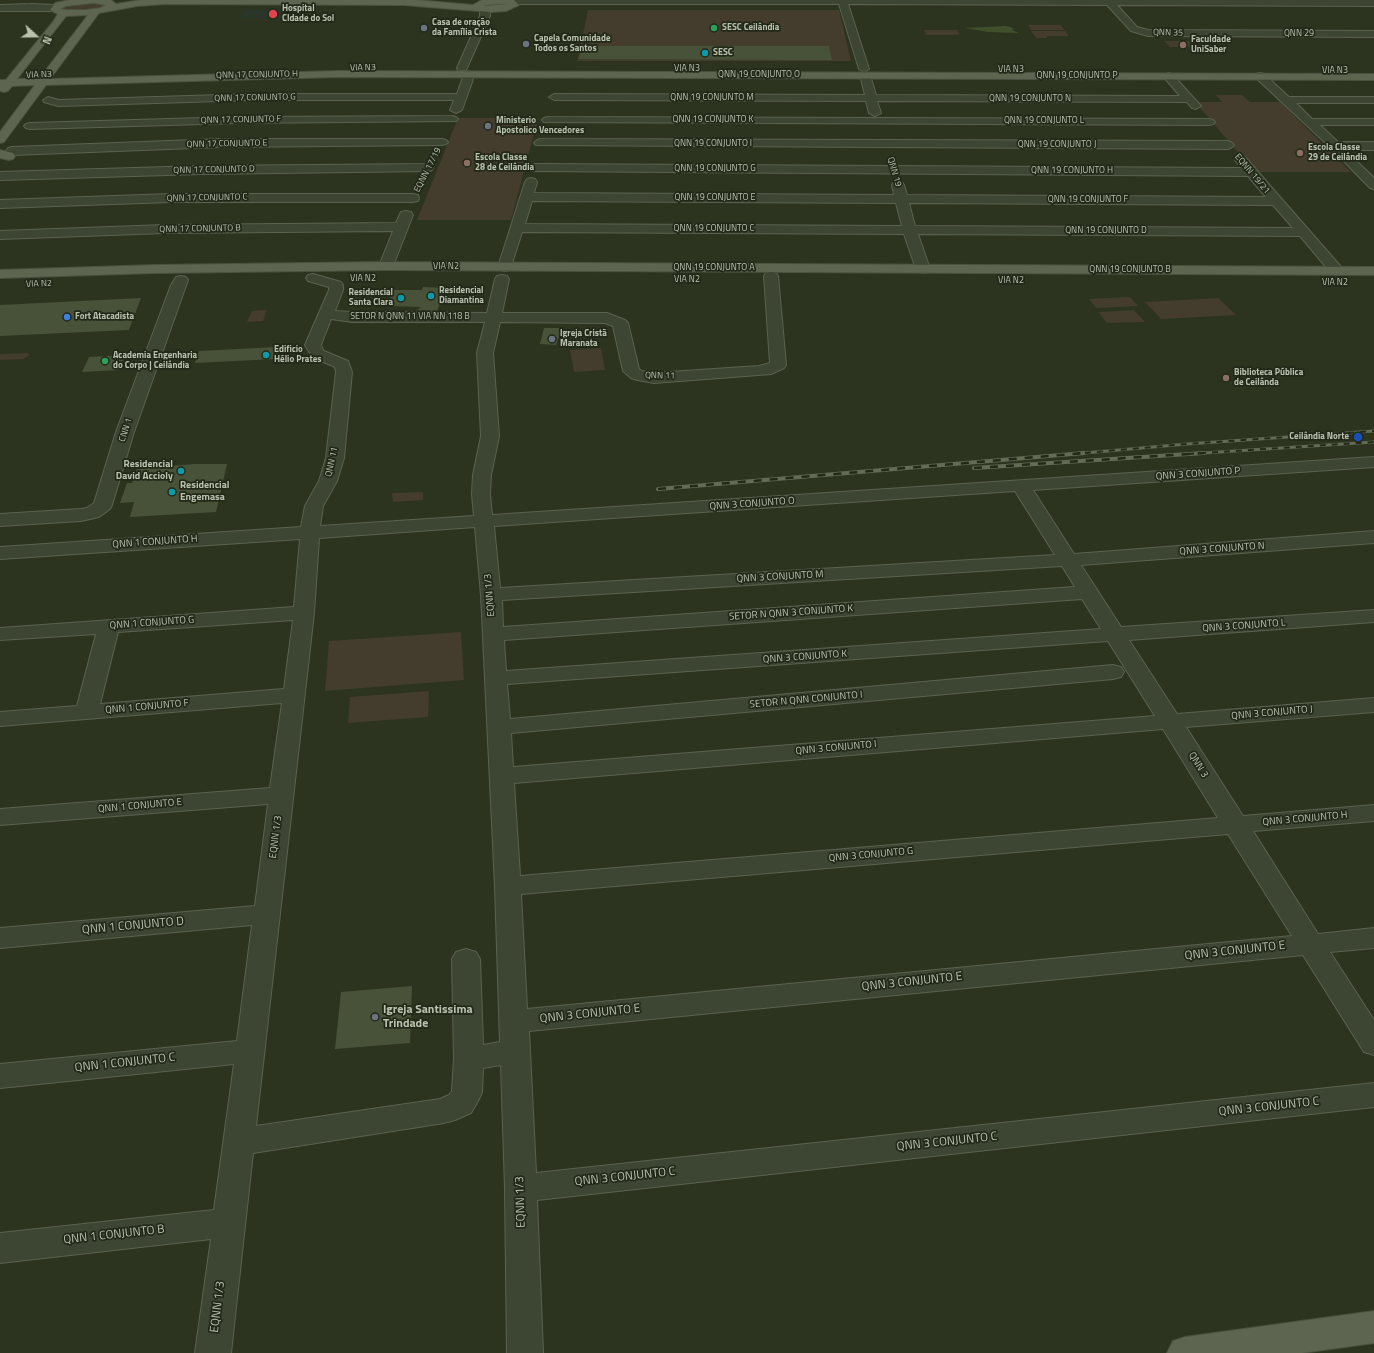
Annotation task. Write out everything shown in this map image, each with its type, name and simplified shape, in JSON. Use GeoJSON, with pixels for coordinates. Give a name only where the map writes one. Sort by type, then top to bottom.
{"type":"FeatureCollection","features":[{"type":"Feature","properties":{"kind":"main road"},"geometry":{"type":"LineString","coordinates":[[58,9],[72,0],[94,0],[108,5],[165,1],[503,4]]}},
{"type":"Feature","properties":{"kind":"main road"},"geometry":{"type":"LineString","coordinates":[[0,95],[8,80],[65,32],[96,11],[108,5],[150,0]]}},
{"type":"Feature","properties":{"kind":"main road"},"geometry":{"type":"LineString","coordinates":[[350,0],[482,5]]}},
{"type":"Feature","properties":{"kind":"main road"},"geometry":{"type":"LineString","coordinates":[[58,9],[79,13],[96,11]]}},
{"type":"Feature","properties":{"kind":"main road"},"geometry":{"type":"LineString","coordinates":[[0,140],[47,78],[65,32],[58,9]]}},
{"type":"Feature","properties":{"kind":"main road"},"geometry":{"type":"LineString","coordinates":[[287,75],[281,73],[290,71],[383,68]]}},
{"type":"Feature","properties":{"kind":"main road","name":"VIA N3"},"geometry":{"type":"LineString","coordinates":[[0,77],[8,80],[267,70],[383,68],[558,74]]}},
{"type":"Feature","properties":{"kind":"main road"},"geometry":{"type":"LineString","coordinates":[[536,74],[675,73],[684,71],[676,69]]}},
{"type":"Feature","properties":{"kind":"main road","name":"VIA N3"},"geometry":{"type":"LineString","coordinates":[[466,71],[676,69],[843,69],[864,72],[1027,70],[1374,71]]}},
{"type":"Feature","properties":{"kind":"main road"},"geometry":{"type":"LineString","coordinates":[[701,75],[695,72],[702,70],[814,71],[843,69]]}},
{"type":"Feature","properties":{"kind":"main road"},"geometry":{"type":"LineString","coordinates":[[147,78],[263,74],[271,72],[267,70]]}},
{"type":"Feature","properties":{"kind":"main road"},"geometry":{"type":"LineString","coordinates":[[954,75],[1035,73],[1034,71],[1027,70]]}},
{"type":"Feature","properties":{"kind":"main road"},"geometry":{"type":"LineString","coordinates":[[1056,76],[1047,73],[1136,70]]}},
{"type":"Feature","properties":{"kind":"main road","name":"QNN 17 CONJUNTO H"},"geometry":{"type":"LineString","coordinates":[[47,78],[147,78],[466,71]]}},
{"type":"Feature","properties":{"kind":"main road","name":"QNN 19 CONJUNTO O"},"geometry":{"type":"LineString","coordinates":[[558,74],[701,75],[864,72]]}},
{"type":"Feature","properties":{"kind":"main road","name":"QNN 19 CONJUNTO P"},"geometry":{"type":"LineString","coordinates":[[864,72],[954,75],[1168,76]]}},
{"type":"Feature","properties":{"kind":"main road"},"geometry":{"type":"LineString","coordinates":[[1168,76],[1374,76]]}},
{"type":"Feature","properties":{"kind":"main road","name":"VIA N2"},"geometry":{"type":"LineString","coordinates":[[0,274],[156,268],[386,266],[622,280],[771,278],[809,280],[1374,283]]}},
{"type":"Feature","properties":{"kind":"main road"},"geometry":{"type":"LineString","coordinates":[[206,279],[188,277],[187,274],[199,271],[326,267]]}},
{"type":"Feature","properties":{"kind":"main road"},"geometry":{"type":"LineString","coordinates":[[40,284],[84,280],[164,277],[176,273],[174,271],[156,268]]}},
{"type":"Feature","properties":{"kind":"main road"},"geometry":{"type":"LineString","coordinates":[[752,268],[772,272],[771,278]]}},
{"type":"Feature","properties":{"kind":"main road","name":"QNN 19 CONJUNTO A"},"geometry":{"type":"LineString","coordinates":[[504,273],[752,268],[920,269]]}},
{"type":"Feature","properties":{"kind":"main road"},"geometry":{"type":"LineString","coordinates":[[809,280],[791,279],[787,276],[792,272],[872,272],[920,269]]}},
{"type":"Feature","properties":{"kind":"main road","name":"QNN 19 CONJUNTO B"},"geometry":{"type":"LineString","coordinates":[[920,269],[1337,271]]}},
{"type":"Feature","properties":{"kind":"main road"},"geometry":{"type":"LineString","coordinates":[[1033,281],[1084,278],[1161,279],[1165,276],[1157,272],[1139,270]]}},
{"type":"Feature","properties":{"kind":"main road"},"geometry":{"type":"LineString","coordinates":[[1213,282],[1184,280],[1179,278],[1178,275],[1183,273],[1318,271]]}},
{"type":"Feature","properties":{"kind":"main road","name":"VIA N2"},"geometry":{"type":"LineString","coordinates":[[1337,271],[1374,271]]}},
{"type":"Feature","properties":{"kind":"main road","name":"VIA N2"},"geometry":{"type":"LineString","coordinates":[[0,285],[504,273]]}},
{"type":"Feature","properties":{"kind":"main road"},"geometry":{"type":"LineString","coordinates":[[1185,1353],[1374,1327]]}},
{"type":"Feature","properties":{"kind":"main road"},"geometry":{"type":"LineString","coordinates":[[1255,1353],[1305,1337]]}},
{"type":"Feature","properties":{"kind":"street"},"geometry":{"type":"LineString","coordinates":[[0,7],[32,4],[46,0]]}},
{"type":"Feature","properties":{"kind":"street"},"geometry":{"type":"LineString","coordinates":[[49,0],[58,9]]}},
{"type":"Feature","properties":{"kind":"street"},"geometry":{"type":"LineString","coordinates":[[482,5],[581,0],[1186,1],[1234,3],[1374,3]]}},
{"type":"Feature","properties":{"kind":"street","name":"QNN 19"},"geometry":{"type":"LineString","coordinates":[[843,1],[870,98],[895,170],[901,199],[920,269]]}},
{"type":"Feature","properties":{"kind":"street","name":"QNN 35"},"geometry":{"type":"LineString","coordinates":[[1106,1],[1134,30],[1141,32],[1155,34],[1223,34]]}},
{"type":"Feature","properties":{"kind":"street"},"geometry":{"type":"LineString","coordinates":[[1234,3],[1244,11]]}},
{"type":"Feature","properties":{"kind":"street","name":"EQNN 17/19"},"geometry":{"type":"LineString","coordinates":[[386,266],[420,183],[442,142],[462,96],[466,71],[482,5]]}},
{"type":"Feature","properties":{"kind":"street"},"geometry":{"type":"LineString","coordinates":[[0,7],[58,9]]}},
{"type":"Feature","properties":{"kind":"street"},"geometry":{"type":"LineString","coordinates":[[1214,25],[1223,34]]}},
{"type":"Feature","properties":{"kind":"street","name":"QNN 29"},"geometry":{"type":"LineString","coordinates":[[1223,34],[1374,34]]}},
{"type":"Feature","properties":{"kind":"street"},"geometry":{"type":"LineString","coordinates":[[504,273],[528,197],[540,143],[554,97],[558,74]]}},
{"type":"Feature","properties":{"kind":"street","name":"EQNN 19/21"},"geometry":{"type":"LineString","coordinates":[[1168,76],[1190,99],[1250,172],[1337,271]]}},
{"type":"Feature","properties":{"kind":"street"},"geometry":{"type":"LineString","coordinates":[[1264,77],[1374,185]]}},
{"type":"Feature","properties":{"kind":"street","name":"QNN 17 CONJUNTO G"},"geometry":{"type":"LineString","coordinates":[[50,103],[254,97],[462,96]]}},
{"type":"Feature","properties":{"kind":"street","name":"QNN 19 CONJUNTO M"},"geometry":{"type":"LineString","coordinates":[[554,97],[870,98]]}},
{"type":"Feature","properties":{"kind":"street","name":"QNN 19 CONJUNTO N"},"geometry":{"type":"LineString","coordinates":[[870,98],[1190,99]]}},
{"type":"Feature","properties":{"kind":"street"},"geometry":{"type":"LineString","coordinates":[[1286,100],[1374,100]]}},
{"type":"Feature","properties":{"kind":"street","name":"QNN 17 CONJUNTO F"},"geometry":{"type":"LineString","coordinates":[[30,126],[238,120],[452,119]]}},
{"type":"Feature","properties":{"kind":"street","name":"QNN 19 CONJUNTO K"},"geometry":{"type":"LineString","coordinates":[[548,120],[878,120]]}},
{"type":"Feature","properties":{"kind":"street","name":"QNN 19 CONJUNTO L"},"geometry":{"type":"LineString","coordinates":[[878,120],[1209,122]]}},
{"type":"Feature","properties":{"kind":"street"},"geometry":{"type":"LineString","coordinates":[[1309,122],[1374,122]]}},
{"type":"Feature","properties":{"kind":"street","name":"QNN 17 CONJUNTO E"},"geometry":{"type":"LineString","coordinates":[[7,154],[221,143],[442,142]]}},
{"type":"Feature","properties":{"kind":"street","name":"QNN 19 CONJUNTO I"},"geometry":{"type":"LineString","coordinates":[[540,143],[886,145]]}},
{"type":"Feature","properties":{"kind":"street","name":"QNN 19 CONJUNTO J"},"geometry":{"type":"LineString","coordinates":[[886,145],[1228,146]]}},
{"type":"Feature","properties":{"kind":"street"},"geometry":{"type":"LineString","coordinates":[[1335,146],[1374,146]]}},
{"type":"Feature","properties":{"kind":"street","name":"QNN 19 CONJUNTO G"},"geometry":{"type":"LineString","coordinates":[[535,168],[895,170]]}},
{"type":"Feature","properties":{"kind":"street","name":"QNN 17 CONJUNTO D"},"geometry":{"type":"LineString","coordinates":[[0,176],[201,170],[420,183]]}},
{"type":"Feature","properties":{"kind":"street","name":"QNN 19 CONJUNTO H"},"geometry":{"type":"LineString","coordinates":[[895,170],[1250,172]]}},
{"type":"Feature","properties":{"kind":"street"},"geometry":{"type":"LineString","coordinates":[[1361,173],[1374,173]]}},
{"type":"Feature","properties":{"kind":"street","name":"QNN 17 CONJUNTO C"},"geometry":{"type":"LineString","coordinates":[[0,204],[171,198],[420,183]]}},
{"type":"Feature","properties":{"kind":"street","name":"QNN 19 CONJUNTO E"},"geometry":{"type":"LineString","coordinates":[[528,197],[901,199]]}},
{"type":"Feature","properties":{"kind":"street","name":"QNN 19 CONJUNTO F"},"geometry":{"type":"LineString","coordinates":[[901,199],[1275,201]]}},
{"type":"Feature","properties":{"kind":"street","name":"QNN 17 CONJUNTO B"},"geometry":{"type":"LineString","coordinates":[[0,234],[165,229],[401,227]]}},
{"type":"Feature","properties":{"kind":"street","name":"QNN 19 CONJUNTO C"},"geometry":{"type":"LineString","coordinates":[[518,228],[910,231]]}},
{"type":"Feature","properties":{"kind":"street","name":"QNN 19 CONJUNTO D"},"geometry":{"type":"LineString","coordinates":[[910,231],[1302,232]]}},
{"type":"Feature","properties":{"kind":"street","name":"EQNN 1/3"},"geometry":{"type":"LineString","coordinates":[[504,273],[485,353],[490,436],[482,475],[481,494],[491,595],[508,886],[521,1188],[525,1353]]}},
{"type":"Feature","properties":{"kind":"street","name":"QNN 11"},"geometry":{"type":"LineString","coordinates":[[310,532],[314,506],[328,481],[335,458],[344,372],[342,364],[318,354],[314,348],[336,290],[336,285],[312,278]]}},
{"type":"Feature","properties":{"kind":"street","name":"QNN 11"},"geometry":{"type":"LineString","coordinates":[[493,317],[601,317],[617,321],[620,323],[631,371],[643,377],[654,378],[759,371],[771,369],[778,365],[771,278]]}},
{"type":"Feature","properties":{"kind":"street","name":"CNN 1"},"geometry":{"type":"LineString","coordinates":[[0,520],[81,515],[92,513],[103,505],[125,432],[181,280]]}},
{"type":"Feature","properties":{"kind":"street","name":"SETOR N QNN 11 VIA NN 118 B"},"geometry":{"type":"LineString","coordinates":[[327,313],[347,317],[493,317]]}},
{"type":"Feature","properties":{"kind":"street","name":"QNN 3 CONJUNTO P"},"geometry":{"type":"LineString","coordinates":[[1021,486],[1374,462]]}},
{"type":"Feature","properties":{"kind":"street","name":"QNN 3 CONJUNTO O"},"geometry":{"type":"LineString","coordinates":[[483,522],[1021,486]]}},
{"type":"Feature","properties":{"kind":"street","name":"QNN 3"},"geometry":{"type":"LineString","coordinates":[[1021,486],[1374,1044]]}},
{"type":"Feature","properties":{"kind":"street"},"geometry":{"type":"LineString","coordinates":[[310,532],[483,522]]}},
{"type":"Feature","properties":{"kind":"street","name":"EQNN 1/3"},"geometry":{"type":"LineString","coordinates":[[213,1353],[304,613],[306,558],[310,532]]}},
{"type":"Feature","properties":{"kind":"street","name":"QNN 1 CONJUNTO H"},"geometry":{"type":"LineString","coordinates":[[0,553],[310,532]]}},
{"type":"Feature","properties":{"kind":"street","name":"QNN 3 CONJUNTO N"},"geometry":{"type":"LineString","coordinates":[[1069,560],[1374,537]]}},
{"type":"Feature","properties":{"kind":"street","name":"QNN 3 CONJUNTO M"},"geometry":{"type":"LineString","coordinates":[[491,595],[1069,560]]}},
{"type":"Feature","properties":{"kind":"street","name":"SETOR N QNN 3 CONJUNTO K"},"geometry":{"type":"LineString","coordinates":[[493,634],[1089,592]]}},
{"type":"Feature","properties":{"kind":"street","name":"QNN 1 CONJUNTO G"},"geometry":{"type":"LineString","coordinates":[[0,634],[304,613]]}},
{"type":"Feature","properties":{"kind":"street","name":"QNN 3 CONJUNTO L"},"geometry":{"type":"LineString","coordinates":[[1115,636],[1374,616]]}},
{"type":"Feature","properties":{"kind":"street"},"geometry":{"type":"LineString","coordinates":[[87,712],[109,626]]}},
{"type":"Feature","properties":{"kind":"street","name":"QNN 3 CONJUNTO K"},"geometry":{"type":"LineString","coordinates":[[495,678],[1115,636]]}},
{"type":"Feature","properties":{"kind":"street","name":"SETOR N QNN CONJUNTO I"},"geometry":{"type":"LineString","coordinates":[[499,728],[1113,672]]}},
{"type":"Feature","properties":{"kind":"street","name":"QNN 1 CONJUNTO F"},"geometry":{"type":"LineString","coordinates":[[0,718],[294,696]]}},
{"type":"Feature","properties":{"kind":"street","name":"QNN 3 CONJUNTO J"},"geometry":{"type":"LineString","coordinates":[[1170,721],[1374,705]]}},
{"type":"Feature","properties":{"kind":"street","name":"QNN 3 CONJUNTO I"},"geometry":{"type":"LineString","coordinates":[[502,776],[1170,721]]}},
{"type":"Feature","properties":{"kind":"street","name":"QNN 1 CONJUNTO E"},"geometry":{"type":"LineString","coordinates":[[0,817],[281,795]]}},
{"type":"Feature","properties":{"kind":"street","name":"QNN 3 CONJUNTO H"},"geometry":{"type":"LineString","coordinates":[[1235,825],[1374,813]]}},
{"type":"Feature","properties":{"kind":"street","name":"QNN 3 CONJUNTO G"},"geometry":{"type":"LineString","coordinates":[[508,886],[1235,825]]}},
{"type":"Feature","properties":{"kind":"street","name":"QNN 1 CONJUNTO D"},"geometry":{"type":"LineString","coordinates":[[0,938],[266,914]]}},
{"type":"Feature","properties":{"kind":"street","name":"QNN 3 CONJUNTO E"},"geometry":{"type":"LineString","coordinates":[[514,1021],[1374,938]]}},
{"type":"Feature","properties":{"kind":"street"},"geometry":{"type":"LineString","coordinates":[[238,1142],[444,1111],[460,1104],[468,1092],[469,1058],[466,959]]}},
{"type":"Feature","properties":{"kind":"street","name":"QNN 1 CONJUNTO C"},"geometry":{"type":"LineString","coordinates":[[0,1076],[250,1051]]}},
{"type":"Feature","properties":{"kind":"street"},"geometry":{"type":"LineString","coordinates":[[469,1058],[515,1052]]}},
{"type":"Feature","properties":{"kind":"street","name":"QNN 3 CONJUNTO C"},"geometry":{"type":"LineString","coordinates":[[521,1188],[1374,1096]]}},
{"type":"Feature","properties":{"kind":"street","name":"QNN 1 CONJUNTO B"},"geometry":{"type":"LineString","coordinates":[[0,1248],[228,1222]]}},
{"type":"Feature","properties":{"kind":"shaded area"},"geometry":{"type":"Polygon","coordinates":[[[98,1],[107,6],[92,11],[61,11],[58,8],[98,1]]]}},
{"type":"Feature","properties":{"kind":"shaded area","name":"Hospital CIdade do Sol"},"geometry":{"type":"Polygon","coordinates":[[[246,10],[306,10],[300,18],[239,18],[246,10]]]}},
{"type":"Feature","properties":{"kind":"shaded area","name":"SESC Ceilândia"},"geometry":{"type":"Polygon","coordinates":[[[588,10],[839,10],[851,61],[577,61],[588,10]]]}},
{"type":"Feature","properties":{"kind":"shaded area"},"geometry":{"type":"Polygon","coordinates":[[[1028,25],[1061,25],[1064,30],[1031,30],[1028,25]]]}},
{"type":"Feature","properties":{"kind":"shaded area"},"geometry":{"type":"Polygon","coordinates":[[[1005,26],[1014,29],[1012,30],[1019,33],[988,32],[965,28],[1005,26]]]}},
{"type":"Feature","properties":{"kind":"shaded area"},"geometry":{"type":"Polygon","coordinates":[[[924,30],[957,30],[960,35],[926,35],[924,30]]]}},
{"type":"Feature","properties":{"kind":"shaded area"},"geometry":{"type":"Polygon","coordinates":[[[1031,31],[1065,31],[1069,36],[1047,36],[1047,38],[1036,38],[1031,31]]]}},
{"type":"Feature","properties":{"kind":"shaded area"},"geometry":{"type":"Polygon","coordinates":[[[1164,41],[1195,41],[1201,47],[1170,47],[1164,41]]]}},
{"type":"Feature","properties":{"kind":"shaded area"},"geometry":{"type":"Polygon","coordinates":[[[1216,95],[1242,95],[1250,102],[1280,102],[1351,172],[1255,172],[1195,102],[1222,102],[1216,95]]]}},
{"type":"Feature","properties":{"kind":"shaded area"},"geometry":{"type":"Polygon","coordinates":[[[458,118],[538,118],[511,220],[417,220],[458,118]]]}},
{"type":"Feature","properties":{"kind":"shaded area"},"geometry":{"type":"Polygon","coordinates":[[[1130,297],[1138,306],[1096,308],[1089,299],[1130,297]]]}},
{"type":"Feature","properties":{"kind":"shaded area"},"geometry":{"type":"Polygon","coordinates":[[[1218,298],[1236,315],[1161,319],[1145,302],[1218,298]]]}},
{"type":"Feature","properties":{"kind":"shaded area"},"geometry":{"type":"Polygon","coordinates":[[[267,310],[263,321],[247,322],[252,311],[267,310]]]}},
{"type":"Feature","properties":{"kind":"shaded area"},"geometry":{"type":"Polygon","coordinates":[[[1134,310],[1145,322],[1107,323],[1098,312],[1134,310]]]}},
{"type":"Feature","properties":{"kind":"shaded area"},"geometry":{"type":"Polygon","coordinates":[[[601,348],[605,370],[574,372],[570,350],[601,348]]]}},
{"type":"Feature","properties":{"kind":"shaded area"},"geometry":{"type":"Polygon","coordinates":[[[27,353],[30,355],[23,359],[0,360],[0,354],[27,353]]]}},
{"type":"Feature","properties":{"kind":"shaded area"},"geometry":{"type":"Polygon","coordinates":[[[423,492],[423,500],[393,502],[392,493],[423,492]]]}},
{"type":"Feature","properties":{"kind":"shaded area"},"geometry":{"type":"Polygon","coordinates":[[[461,632],[464,680],[325,691],[329,641],[461,632]]]}},
{"type":"Feature","properties":{"kind":"shaded area"},"geometry":{"type":"Polygon","coordinates":[[[429,691],[428,717],[348,723],[350,697],[429,691]]]}},
{"type":"Feature","properties":{"kind":"building","name":"SESC"},"geometry":{"type":"Polygon","coordinates":[[[582,46],[829,46],[832,60],[579,59],[582,46]]]}},
{"type":"Feature","properties":{"kind":"building"},"geometry":{"type":"Polygon","coordinates":[[[423,287],[446,288],[437,311],[416,311],[421,307],[387,306],[393,290],[422,290],[423,287]]]}},
{"type":"Feature","properties":{"kind":"building","name":"Fort Atacadista"},"geometry":{"type":"Polygon","coordinates":[[[141,298],[129,330],[0,336],[0,305],[141,298]]]}},
{"type":"Feature","properties":{"kind":"building","name":"Igreja Cristã Maranata"},"geometry":{"type":"Polygon","coordinates":[[[544,328],[562,328],[556,345],[540,344],[544,328]]]}},
{"type":"Feature","properties":{"kind":"building","name":"Edificio Hélio Prates"},"geometry":{"type":"Polygon","coordinates":[[[276,347],[275,359],[195,363],[199,351],[276,347]]]}},
{"type":"Feature","properties":{"kind":"building","name":"Academia Engenharia do Corpo | Ceilândia"},"geometry":{"type":"Polygon","coordinates":[[[125,355],[119,370],[82,372],[89,357],[125,355]]]}},
{"type":"Feature","properties":{"kind":"building","name":"Residencial Engemasa"},"geometry":{"type":"Polygon","coordinates":[[[194,464],[227,464],[216,512],[130,517],[134,502],[120,503],[127,483],[132,483],[137,469],[194,464]]]}},
{"type":"Feature","properties":{"kind":"building","name":"Igreja Santissima Trindade"},"geometry":{"type":"Polygon","coordinates":[[[412,986],[410,1043],[335,1049],[341,992],[412,986]]]}},
{"type":"Feature","properties":{"kind":"railway"},"geometry":{"type":"LineString","coordinates":[[1073,454],[1187,444],[1374,431]]}},
{"type":"Feature","properties":{"kind":"railway"},"geometry":{"type":"LineString","coordinates":[[1188,454],[1374,442]]}},
{"type":"Feature","properties":{"kind":"railway"},"geometry":{"type":"LineString","coordinates":[[658,489],[1084,453]]}},
{"type":"Feature","properties":{"kind":"railway"},"geometry":{"type":"LineString","coordinates":[[974,468],[1204,453]]}},
{"type":"Feature","properties":{"kind":"place","name":"Hospital CIdade do Sol"},"geometry":{"type":"Point","coordinates":[273,14]}},
{"type":"Feature","properties":{"kind":"place","name":"Casa de oração da Família Crista"},"geometry":{"type":"Point","coordinates":[424,28]}},
{"type":"Feature","properties":{"kind":"place","name":"SESC Ceilândia"},"geometry":{"type":"Point","coordinates":[714,28]}},
{"type":"Feature","properties":{"kind":"place","name":"Capela Comunidade Todos os Santos"},"geometry":{"type":"Point","coordinates":[526,44]}},
{"type":"Feature","properties":{"kind":"place","name":"Faculdade UniSaber"},"geometry":{"type":"Point","coordinates":[1183,45]}},
{"type":"Feature","properties":{"kind":"place","name":"SESC"},"geometry":{"type":"Point","coordinates":[705,53]}},
{"type":"Feature","properties":{"kind":"place","name":"Ministerio Apostolico Vencedores"},"geometry":{"type":"Point","coordinates":[488,126]}},
{"type":"Feature","properties":{"kind":"place","name":"Escola Classe 29 de Ceilândia"},"geometry":{"type":"Point","coordinates":[1300,153]}},
{"type":"Feature","properties":{"kind":"place","name":"Escola Classe 28 de Ceilândia"},"geometry":{"type":"Point","coordinates":[467,163]}},
{"type":"Feature","properties":{"kind":"place","name":"Residencial Diamantina"},"geometry":{"type":"Point","coordinates":[431,296]}},
{"type":"Feature","properties":{"kind":"place","name":"Residencial Santa Clara"},"geometry":{"type":"Point","coordinates":[401,298]}},
{"type":"Feature","properties":{"kind":"place","name":"Fort Atacadista"},"geometry":{"type":"Point","coordinates":[67,317]}},
{"type":"Feature","properties":{"kind":"place","name":"Igreja Cristã Maranata"},"geometry":{"type":"Point","coordinates":[552,339]}},
{"type":"Feature","properties":{"kind":"place","name":"Edificio Hélio Prates"},"geometry":{"type":"Point","coordinates":[266,355]}},
{"type":"Feature","properties":{"kind":"place","name":"Academia Engenharia do Corpo | Ceilândia"},"geometry":{"type":"Point","coordinates":[105,361]}},
{"type":"Feature","properties":{"kind":"place","name":"Biblioteca Pública de Ceilânda"},"geometry":{"type":"Point","coordinates":[1226,378]}},
{"type":"Feature","properties":{"kind":"place","name":"Ceilândia Norte"},"geometry":{"type":"Point","coordinates":[1358,437]}},
{"type":"Feature","properties":{"kind":"place","name":"Residencial David Accioly"},"geometry":{"type":"Point","coordinates":[181,471]}},
{"type":"Feature","properties":{"kind":"place","name":"Residencial Engemasa"},"geometry":{"type":"Point","coordinates":[172,492]}},
{"type":"Feature","properties":{"kind":"place","name":"Igreja Santissima Trindade"},"geometry":{"type":"Point","coordinates":[375,1017]}}]}
